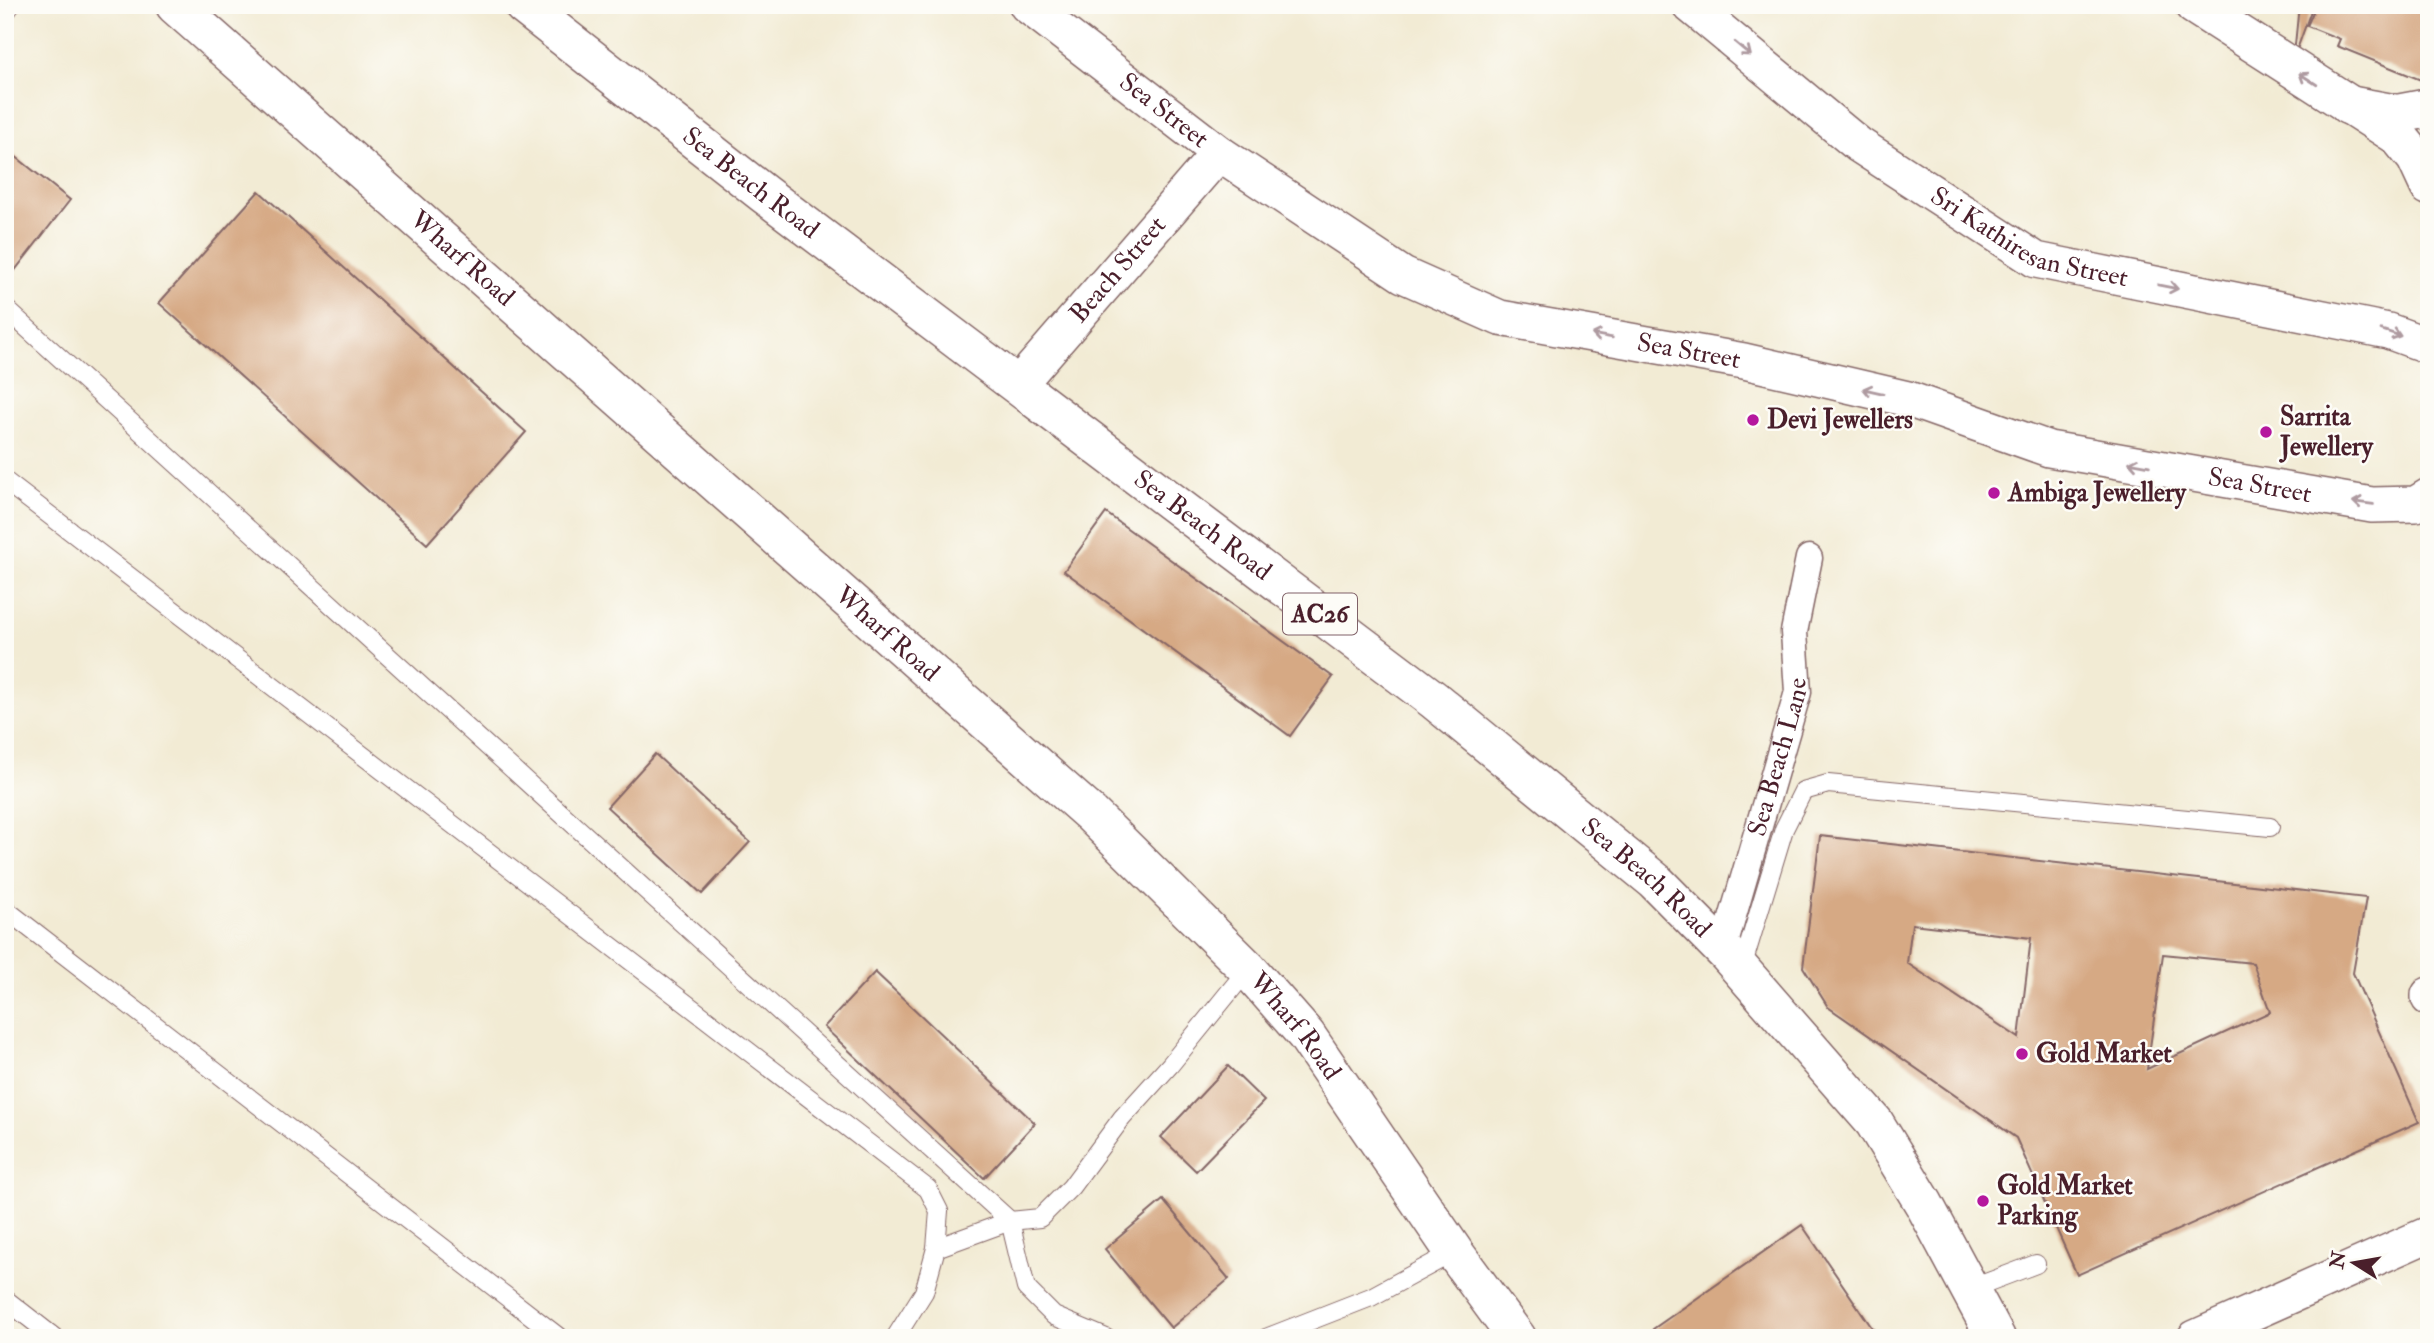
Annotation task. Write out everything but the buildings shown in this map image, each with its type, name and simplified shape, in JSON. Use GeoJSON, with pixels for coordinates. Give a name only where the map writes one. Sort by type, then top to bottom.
{"type":"FeatureCollection","features":[{"type":"Feature","properties":{"kind":"main road","name":"Wharf Road"},"geometry":{"type":"LineString","coordinates":[[175,5],[1091,814],[1248,969],[1306,1035],[1454,1252],[1517,1338]]}},
{"type":"Feature","properties":{"kind":"main road","name":"Sea Beach Road"},"geometry":{"type":"LineString","coordinates":[[523,5],[1017,386],[1434,699],[1655,881],[1732,961],[1874,1122],[1924,1203],[1996,1338]]}},
{"type":"Feature","properties":{"kind":"main road"},"geometry":{"type":"LineString","coordinates":[[2194,5],[2398,136],[2416,158],[2429,186]]}},
{"type":"Feature","properties":{"kind":"main road"},"geometry":{"type":"LineString","coordinates":[[2348,105],[2397,114],[2429,108]]}},
{"type":"Feature","properties":{"kind":"street","name":"Sea Street"},"geometry":{"type":"LineString","coordinates":[[1027,5],[1219,152],[1403,275],[1500,318],[1744,361],[1908,400],[2049,449],[2371,505],[2416,504],[2429,496]]}},
{"type":"Feature","properties":{"kind":"street","name":"Sri Kathiresan Street"},"geometry":{"type":"LineString","coordinates":[[1690,5],[1859,145],[2036,260],[2388,331],[2429,346]]}},
{"type":"Feature","properties":{"kind":"street","name":"Beach Street"},"geometry":{"type":"LineString","coordinates":[[1017,386],[1219,152]]}},
{"type":"Feature","properties":{"kind":"street","name":"Sea Beach Lane"},"geometry":{"type":"LineString","coordinates":[[1732,961],[1798,692],[1794,632],[1809,558]]}},
{"type":"Feature","properties":{"kind":"street"},"geometry":{"type":"LineString","coordinates":[[2195,1338],[2429,1234]]}},
{"type":"Feature","properties":{"kind":"lane"},"geometry":{"type":"LineString","coordinates":[[5,13],[10,5]]}},
{"type":"Feature","properties":{"kind":"lane"},"geometry":{"type":"LineString","coordinates":[[5,309],[1010,1221],[1026,1288],[1054,1316],[1105,1338]]}},
{"type":"Feature","properties":{"kind":"lane"},"geometry":{"type":"LineString","coordinates":[[5,481],[928,1189],[939,1211],[936,1248],[924,1292],[895,1338]]}},
{"type":"Feature","properties":{"kind":"lane"},"geometry":{"type":"LineString","coordinates":[[1732,961],[1784,829],[1803,791],[1828,784],[2270,827]]}},
{"type":"Feature","properties":{"kind":"lane"},"geometry":{"type":"LineString","coordinates":[[5,909],[560,1338]]}},
{"type":"Feature","properties":{"kind":"lane"},"geometry":{"type":"LineString","coordinates":[[936,1248],[1010,1221],[1040,1218],[1071,1187],[1122,1118],[1170,1065],[1248,969]]}},
{"type":"Feature","properties":{"kind":"lane"},"geometry":{"type":"LineString","coordinates":[[1266,1338],[1371,1297],[1454,1252]]}},
{"type":"Feature","properties":{"kind":"lane"},"geometry":{"type":"LineString","coordinates":[[1970,1289],[2036,1264]]}},
{"type":"Feature","properties":{"kind":"lane"},"geometry":{"type":"LineString","coordinates":[[5,1299],[55,1338]]}},
{"type":"Feature","properties":{"kind":"place","name":"Devi Jewellers"},"geometry":{"type":"Point","coordinates":[1753,420]}},
{"type":"Feature","properties":{"kind":"place","name":"Sarrita Jewellery"},"geometry":{"type":"Point","coordinates":[2266,432]}},
{"type":"Feature","properties":{"kind":"place","name":"Ambiga Jewellery"},"geometry":{"type":"Point","coordinates":[1994,493]}},
{"type":"Feature","properties":{"kind":"place","name":"Gold Market"},"geometry":{"type":"Point","coordinates":[2022,1054]}},
{"type":"Feature","properties":{"kind":"place","name":"Gold Market Parking"},"geometry":{"type":"Point","coordinates":[1983,1201]}}]}
